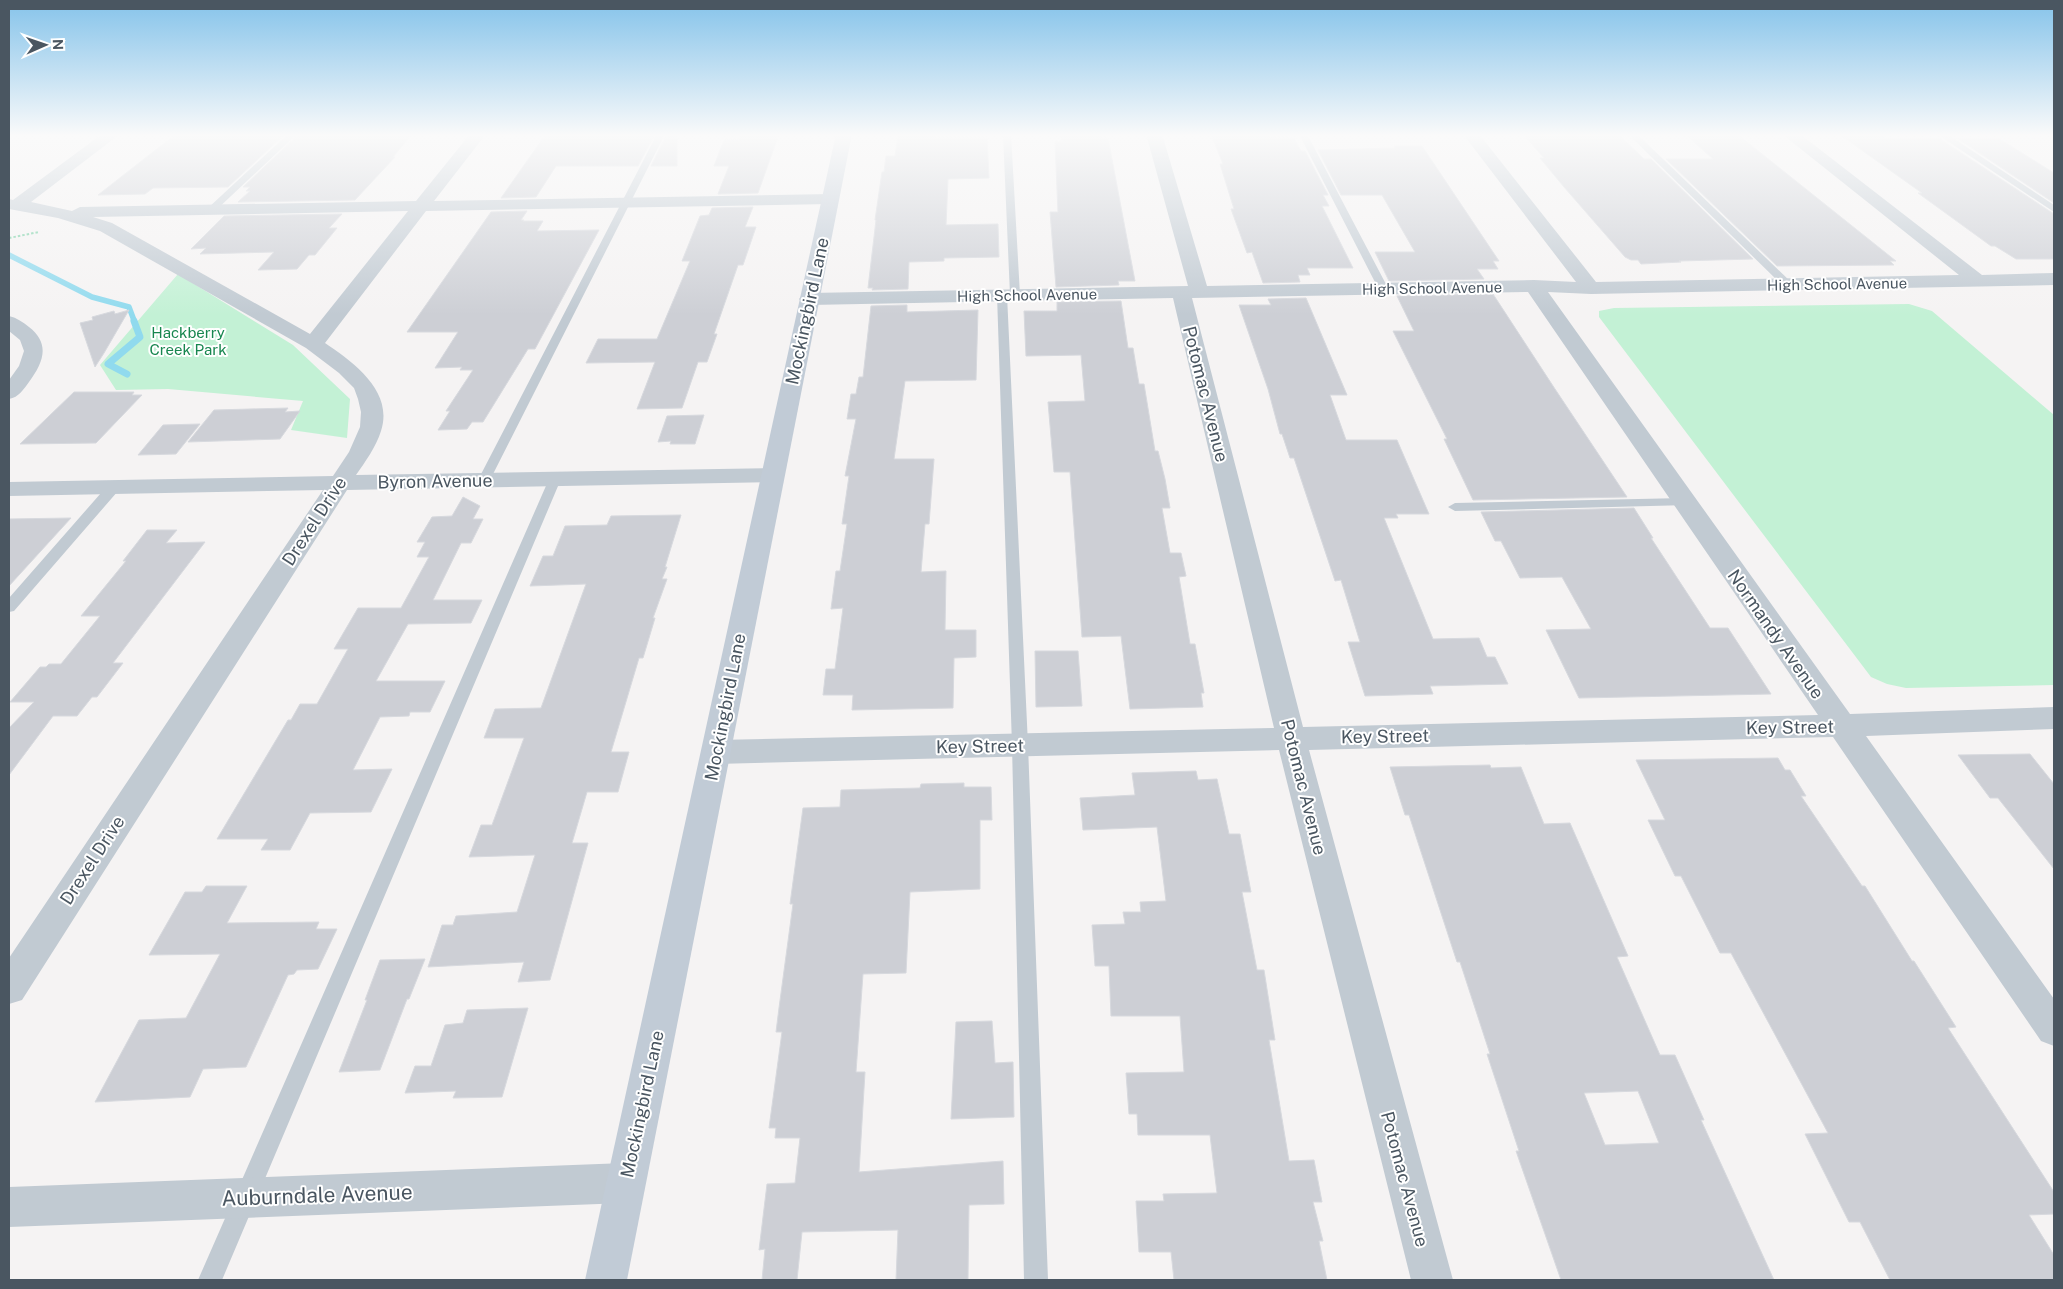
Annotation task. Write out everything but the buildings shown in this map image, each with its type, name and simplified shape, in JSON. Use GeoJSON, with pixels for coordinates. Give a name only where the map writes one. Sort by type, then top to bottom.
{"type":"FeatureCollection","features":[{"type":"Feature","properties":{"kind":"main road","name":"Mockingbird Lane"},"geometry":{"type":"LineString","coordinates":[[606,1280],[831,194]]}},
{"type":"Feature","properties":{"kind":"street"},"geometry":{"type":"LineString","coordinates":[[13,205],[28,194]]}},
{"type":"Feature","properties":{"kind":"street"},"geometry":{"type":"LineString","coordinates":[[313,344],[431,194]]}},
{"type":"Feature","properties":{"kind":"street","name":"Potomac Avenue"},"geometry":{"type":"LineString","coordinates":[[1168,194],[1291,738],[1432,1280]]}},
{"type":"Feature","properties":{"kind":"street"},"geometry":{"type":"LineString","coordinates":[[1518,194],[1591,288]]}},
{"type":"Feature","properties":{"kind":"street"},"geometry":{"type":"LineString","coordinates":[[1867,194],[1978,281]]}},
{"type":"Feature","properties":{"kind":"street"},"geometry":{"type":"LineString","coordinates":[[56,212],[830,199]]}},
{"type":"Feature","properties":{"kind":"street","name":"Drexel Drive"},"geometry":{"type":"LineString","coordinates":[[9,988],[360,452],[371,429],[372,410],[365,386],[342,364],[313,344],[106,228],[88,220],[56,212],[13,205]]}},
{"type":"Feature","properties":{"kind":"street","name":"High School Avenue"},"geometry":{"type":"LineString","coordinates":[[809,299],[1383,288],[1534,286],[1591,288],[2054,280]]}},
{"type":"Feature","properties":{"kind":"street","name":"Normandy Avenue"},"geometry":{"type":"LineString","coordinates":[[1534,286],[1840,726],[2054,1029]]}},
{"type":"Feature","properties":{"kind":"street"},"geometry":{"type":"LineString","coordinates":[[9,322],[30,338],[33,350],[29,368],[9,393]]}},
{"type":"Feature","properties":{"kind":"street","name":"Byron Avenue"},"geometry":{"type":"LineString","coordinates":[[9,489],[772,475]]}},
{"type":"Feature","properties":{"kind":"street","name":"Key Street"},"geometry":{"type":"LineString","coordinates":[[716,752],[1840,726],[2054,718]]}},
{"type":"Feature","properties":{"kind":"street","name":"Auburndale Avenue"},"geometry":{"type":"LineString","coordinates":[[9,1207],[626,1184]]}},
{"type":"Feature","properties":{"kind":"lane"},"geometry":{"type":"LineString","coordinates":[[211,210],[228,194]]}},
{"type":"Feature","properties":{"kind":"lane"},"geometry":{"type":"LineString","coordinates":[[484,480],[630,194]]}},
{"type":"Feature","properties":{"kind":"lane"},"geometry":{"type":"LineString","coordinates":[[1007,194],[1008,295],[1036,1280]]}},
{"type":"Feature","properties":{"kind":"lane"},"geometry":{"type":"LineString","coordinates":[[1334,194],[1383,288]]}},
{"type":"Feature","properties":{"kind":"lane"},"geometry":{"type":"LineString","coordinates":[[1694,194],[1787,284]]}},
{"type":"Feature","properties":{"kind":"lane"},"geometry":{"type":"LineString","coordinates":[[2032,194],[2054,209]]}},
{"type":"Feature","properties":{"kind":"lane"},"geometry":{"type":"LineString","coordinates":[[210,1280],[555,479]]}},
{"type":"Feature","properties":{"kind":"lane"},"geometry":{"type":"LineString","coordinates":[[9,607],[113,488]]}},
{"type":"Feature","properties":{"kind":"lane"},"geometry":{"type":"LineString","coordinates":[[1455,507],[1684,502]]}},
{"type":"Feature","properties":{"kind":"green space","name":"Hackberry Creek Park"},"geometry":{"type":"Polygon","coordinates":[[[178,274],[293,345],[350,399],[347,438],[291,430],[303,401],[168,389],[116,390],[100,365],[178,274]]]}},
{"type":"Feature","properties":{"kind":"green space"},"geometry":{"type":"Polygon","coordinates":[[[1909,304],[1932,311],[2054,415],[2054,685],[1906,688],[1887,684],[1871,677],[1599,317],[1599,311],[1614,308],[1909,304]]]}},
{"type":"Feature","properties":{"kind":"waterway"},"geometry":{"type":"LineString","coordinates":[[9,255],[92,297],[129,307],[135,323]]}},
{"type":"Feature","properties":{"kind":"waterway"},"geometry":{"type":"LineString","coordinates":[[127,374],[108,364],[140,337],[134,321]]}}]}
